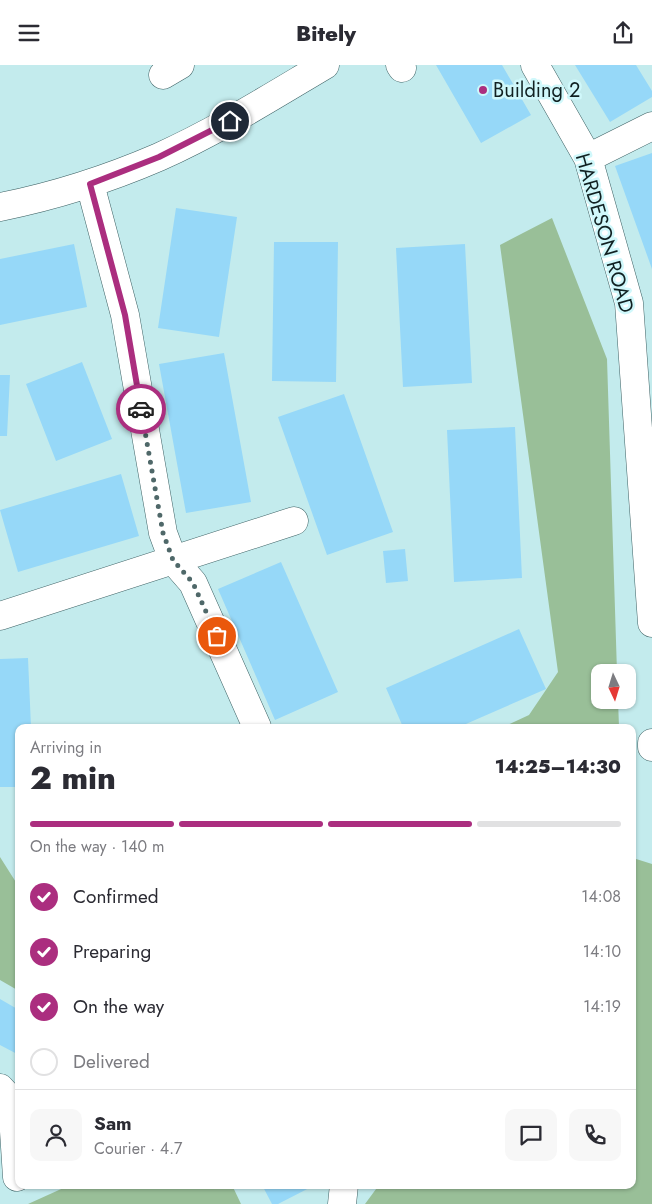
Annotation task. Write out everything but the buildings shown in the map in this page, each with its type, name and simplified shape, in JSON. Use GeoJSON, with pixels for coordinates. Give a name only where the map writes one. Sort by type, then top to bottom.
{"type":"FeatureCollection","features":[{"type":"Feature","properties":{"kind":"street"},"geometry":{"type":"LineString","coordinates":[[0,207],[90,184],[159,157],[221,126],[326,65]]}},
{"type":"Feature","properties":{"kind":"street","name":"HARDESON ROAD"},"geometry":{"type":"LineString","coordinates":[[534,65],[588,158],[629,303],[652,623]]}},
{"type":"Feature","properties":{"kind":"street"},"geometry":{"type":"LineString","coordinates":[[588,158],[652,125]]}},
{"type":"Feature","properties":{"kind":"street"},"geometry":{"type":"LineString","coordinates":[[90,184],[125,315],[163,533],[173,560],[193,583],[256,724]]}},
{"type":"Feature","properties":{"kind":"street"},"geometry":{"type":"LineString","coordinates":[[0,616],[294,521]]}},
{"type":"Feature","properties":{"kind":"street"},"geometry":{"type":"LineString","coordinates":[[0,1088],[12,1101],[15,1147]]}},
{"type":"Feature","properties":{"kind":"street"},"geometry":{"type":"LineString","coordinates":[[342,1204],[344,1189]]}},
{"type":"Feature","properties":{"kind":"green space"},"geometry":{"type":"Polygon","coordinates":[[[552,218],[607,359],[617,664],[591,664],[591,709],[618,709],[619,724],[510,724],[529,715],[558,672],[500,245],[552,218]]]}},
{"type":"Feature","properties":{"kind":"green space"},"geometry":{"type":"Polygon","coordinates":[[[0,857],[15,881],[15,989],[0,980],[0,857]]]}},
{"type":"Feature","properties":{"kind":"green space"},"geometry":{"type":"Polygon","coordinates":[[[636,859],[652,864],[652,1204],[365,1204],[376,1189],[636,1189],[636,859]]]}},
{"type":"Feature","properties":{"kind":"green space"},"geometry":{"type":"Polygon","coordinates":[[[61,1189],[234,1189],[241,1204],[28,1204],[61,1189]]]}},
{"type":"Feature","properties":{"kind":"way so far"},"geometry":{"type":"LineString","coordinates":[[141,409],[163,533],[173,560],[193,583],[217,636]]}},
{"type":"Feature","properties":{"kind":"place","name":"Building 2"},"geometry":{"type":"Point","coordinates":[483,90]}},
{"type":"Feature","properties":{"kind":"route"},"geometry":{"type":"LineString","coordinates":[[141,409],[125,315],[90,184],[159,157],[230,121]]}}]}
